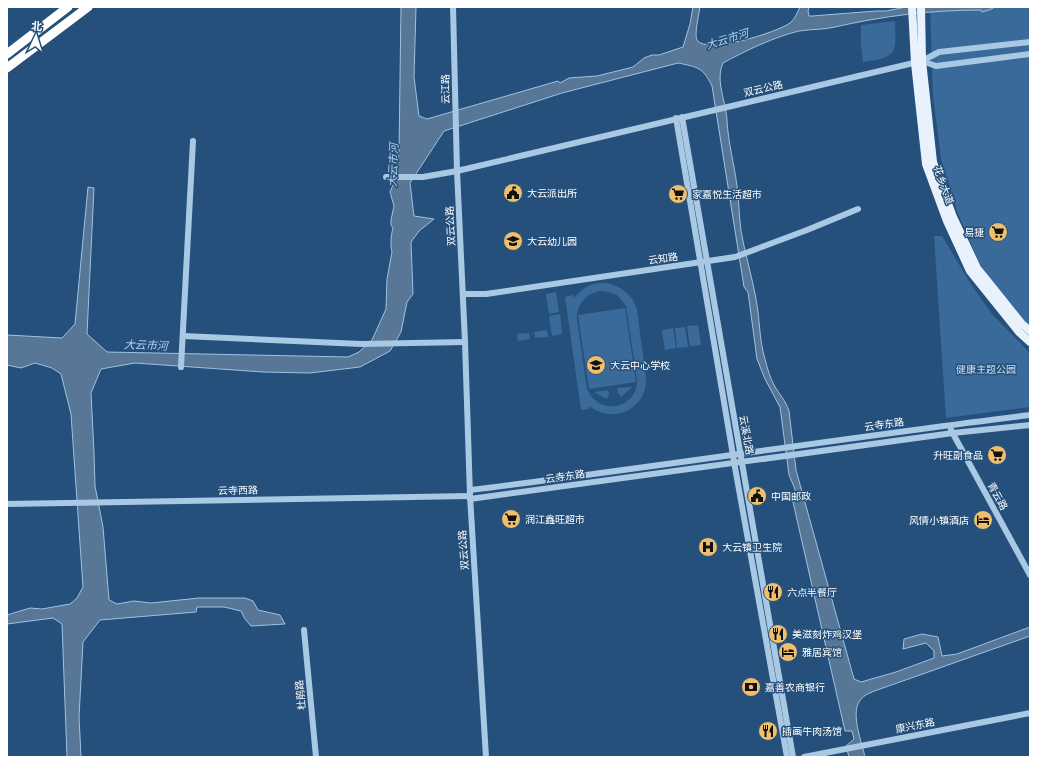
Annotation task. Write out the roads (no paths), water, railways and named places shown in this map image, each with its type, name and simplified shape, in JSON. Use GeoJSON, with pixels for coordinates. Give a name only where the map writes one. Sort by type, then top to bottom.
{"type":"FeatureCollection","features":[{"type":"Feature","properties":{"kind":"highway"},"geometry":{"type":"LineString","coordinates":[[7,54],[68,7]]}},
{"type":"Feature","properties":{"kind":"highway"},"geometry":{"type":"LineString","coordinates":[[7,68],[88,7]]}},
{"type":"Feature","properties":{"kind":"main road","name":"花乡大道"},"geometry":{"type":"LineString","coordinates":[[912,7],[918,62],[933,162],[953,217],[977,268],[1022,324],[1030,331]]}},
{"type":"Feature","properties":{"kind":"main road","name":"花乡大道"},"geometry":{"type":"LineString","coordinates":[[921,7],[918,62],[926,164],[947,221],[970,270],[1019,332],[1030,342]]}},
{"type":"Feature","properties":{"kind":"street","name":"云江路"},"geometry":{"type":"LineString","coordinates":[[453,7],[457,171]]}},
{"type":"Feature","properties":{"kind":"street","name":"双云公路"},"geometry":{"type":"LineString","coordinates":[[486,757],[470,495],[466,342],[457,171],[918,62],[939,52],[1030,42]]}},
{"type":"Feature","properties":{"kind":"street","name":"双云公路"},"geometry":{"type":"LineString","coordinates":[[918,62],[936,66],[1030,54]]}},
{"type":"Feature","properties":{"kind":"street","name":"云溪北路"},"geometry":{"type":"LineString","coordinates":[[679,118],[704,263],[742,462],[793,757]]}},
{"type":"Feature","properties":{"kind":"street"},"geometry":{"type":"LineString","coordinates":[[181,367],[193,141]]}},
{"type":"Feature","properties":{"kind":"street"},"geometry":{"type":"LineString","coordinates":[[386,177],[423,177],[457,171]]}},
{"type":"Feature","properties":{"kind":"street","name":"云知路"},"geometry":{"type":"LineString","coordinates":[[463,294],[486,294],[736,258],[858,209]]}},
{"type":"Feature","properties":{"kind":"street","name":"云溪北路"},"geometry":{"type":"LineString","coordinates":[[704,263],[734,463],[787,757]]}},
{"type":"Feature","properties":{"kind":"street"},"geometry":{"type":"LineString","coordinates":[[183,336],[361,344],[466,342]]}},
{"type":"Feature","properties":{"kind":"street","name":"云寺东路"},"geometry":{"type":"LineString","coordinates":[[470,495],[600,474],[740,454],[948,425],[1030,416]]}},
{"type":"Feature","properties":{"kind":"street","name":"青云路"},"geometry":{"type":"LineString","coordinates":[[948,425],[1030,576]]}},
{"type":"Feature","properties":{"kind":"street","name":"云寺东路"},"geometry":{"type":"LineString","coordinates":[[470,495],[782,457],[953,433],[1030,425]]}},
{"type":"Feature","properties":{"kind":"street","name":"云寺西路"},"geometry":{"type":"LineString","coordinates":[[7,504],[470,495]]}},
{"type":"Feature","properties":{"kind":"street","name":"杜鹃路"},"geometry":{"type":"LineString","coordinates":[[304,630],[316,757]]}},
{"type":"Feature","properties":{"kind":"street","name":"康兴东路"},"geometry":{"type":"LineString","coordinates":[[804,757],[1030,713]]}},
{"type":"Feature","properties":{"kind":"place","name":"大云派出所"},"geometry":{"type":"Point","coordinates":[513,193]}},
{"type":"Feature","properties":{"kind":"place","name":"家嘉悦生活超市"},"geometry":{"type":"Point","coordinates":[678,194]}},
{"type":"Feature","properties":{"kind":"place","name":"易捷"},"geometry":{"type":"Point","coordinates":[998,232]}},
{"type":"Feature","properties":{"kind":"place","name":"大云幼儿园"},"geometry":{"type":"Point","coordinates":[513,241]}},
{"type":"Feature","properties":{"kind":"place","name":"大云中心学校"},"geometry":{"type":"Point","coordinates":[596,365]}},
{"type":"Feature","properties":{"kind":"place","name":"升旺副食品"},"geometry":{"type":"Point","coordinates":[997,455]}},
{"type":"Feature","properties":{"kind":"place","name":"中国邮政"},"geometry":{"type":"Point","coordinates":[757,496]}},
{"type":"Feature","properties":{"kind":"place","name":"润江鑫旺超市"},"geometry":{"type":"Point","coordinates":[511,519]}},
{"type":"Feature","properties":{"kind":"place","name":"风情小镇酒店"},"geometry":{"type":"Point","coordinates":[983,520]}},
{"type":"Feature","properties":{"kind":"place","name":"大云镇卫生院"},"geometry":{"type":"Point","coordinates":[708,547]}},
{"type":"Feature","properties":{"kind":"place","name":"六点半餐厅"},"geometry":{"type":"Point","coordinates":[773,592]}},
{"type":"Feature","properties":{"kind":"place","name":"美滋刻炸鸡汉堡"},"geometry":{"type":"Point","coordinates":[778,634]}},
{"type":"Feature","properties":{"kind":"place","name":"雅居宾馆"},"geometry":{"type":"Point","coordinates":[788,652]}},
{"type":"Feature","properties":{"kind":"place","name":"嘉善农商银行"},"geometry":{"type":"Point","coordinates":[751,687]}},
{"type":"Feature","properties":{"kind":"place","name":"插画牛肉汤馆"},"geometry":{"type":"Point","coordinates":[768,731]}},
{"type":"Feature","properties":{"kind":"water label","name":"大云市河"},"geometry":{"type":"Point","coordinates":[727,39]}},
{"type":"Feature","properties":{"kind":"water label","name":"大云市河"},"geometry":{"type":"Point","coordinates":[393,165]}},
{"type":"Feature","properties":{"kind":"water label","name":"大云市河"},"geometry":{"type":"Point","coordinates":[146,345]}},
{"type":"Feature","properties":{"kind":"park label","name":"健康主题公园"},"geometry":{"type":"Point","coordinates":[986,369]}}]}
